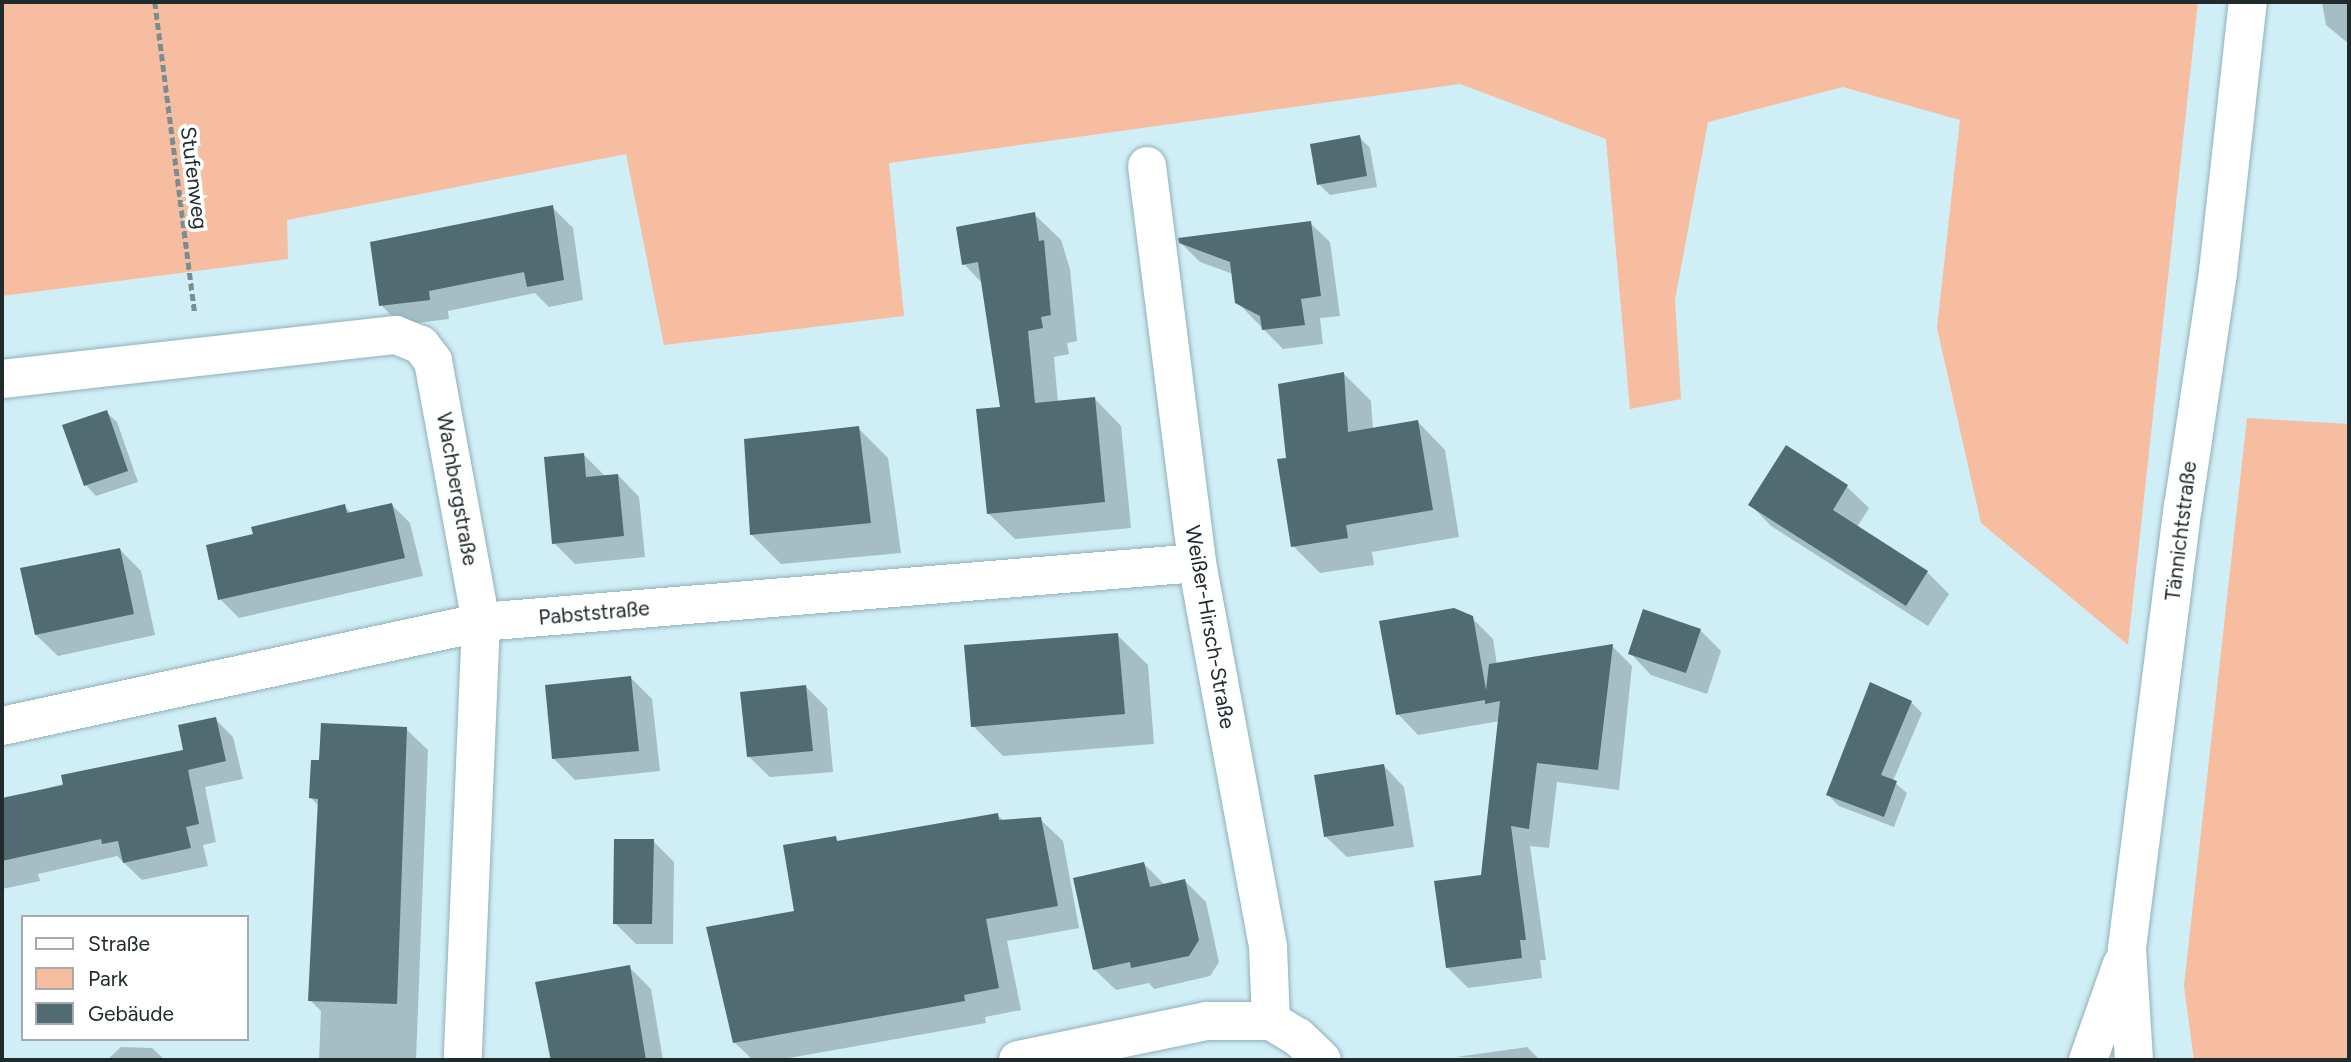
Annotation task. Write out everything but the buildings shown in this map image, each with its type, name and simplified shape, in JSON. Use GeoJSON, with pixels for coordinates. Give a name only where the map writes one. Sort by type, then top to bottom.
{"type":"FeatureCollection","features":[{"type":"Feature","properties":{"kind":"street","name":"Tännichtstraße"},"geometry":{"type":"LineString","coordinates":[[2134,1060],[2127,948],[2183,507],[2218,272],[2248,2]]}},
{"type":"Feature","properties":{"kind":"street","name":"Weißer-Hirsch-Straße"},"geometry":{"type":"LineString","coordinates":[[1147,166],[1150,215],[1197,563],[1268,947],[1271,1021]]}},
{"type":"Feature","properties":{"kind":"street","name":"Wachbergstraße"},"geometry":{"type":"LineString","coordinates":[[2,379],[396,335],[421,345],[433,361],[481,622],[463,1060]]}},
{"type":"Feature","properties":{"kind":"street","name":"Pabststraße"},"geometry":{"type":"LineString","coordinates":[[2,726],[481,622],[1197,563]]}},
{"type":"Feature","properties":{"kind":"street"},"geometry":{"type":"LineString","coordinates":[[2088,1060],[2127,948]]}},
{"type":"Feature","properties":{"kind":"street"},"geometry":{"type":"LineString","coordinates":[[1018,1060],[1207,1021],[1271,1021],[1298,1037],[1322,1060]]}},
{"type":"Feature","properties":{"kind":"path","name":"Stufenweg"},"geometry":{"type":"LineString","coordinates":[[155,2],[201,358]]}},
{"type":"Feature","properties":{"kind":"path"},"geometry":{"type":"LineString","coordinates":[[2342,1060],[2349,1060]]}},
{"type":"Feature","properties":{"kind":"green space"},"geometry":{"type":"Polygon","coordinates":[[[2,2],[2198,2],[2128,645],[1981,523],[1937,328],[1960,120],[1843,87],[1708,122],[1675,300],[1681,399],[1630,409],[1606,139],[1460,84],[889,163],[904,316],[664,345],[626,154],[287,220],[288,259],[2,296],[2,2]]]}},
{"type":"Feature","properties":{"kind":"green space"},"geometry":{"type":"Polygon","coordinates":[[[2247,418],[2349,424],[2349,1060],[2194,1060],[2184,986],[2247,418]]]}}]}
